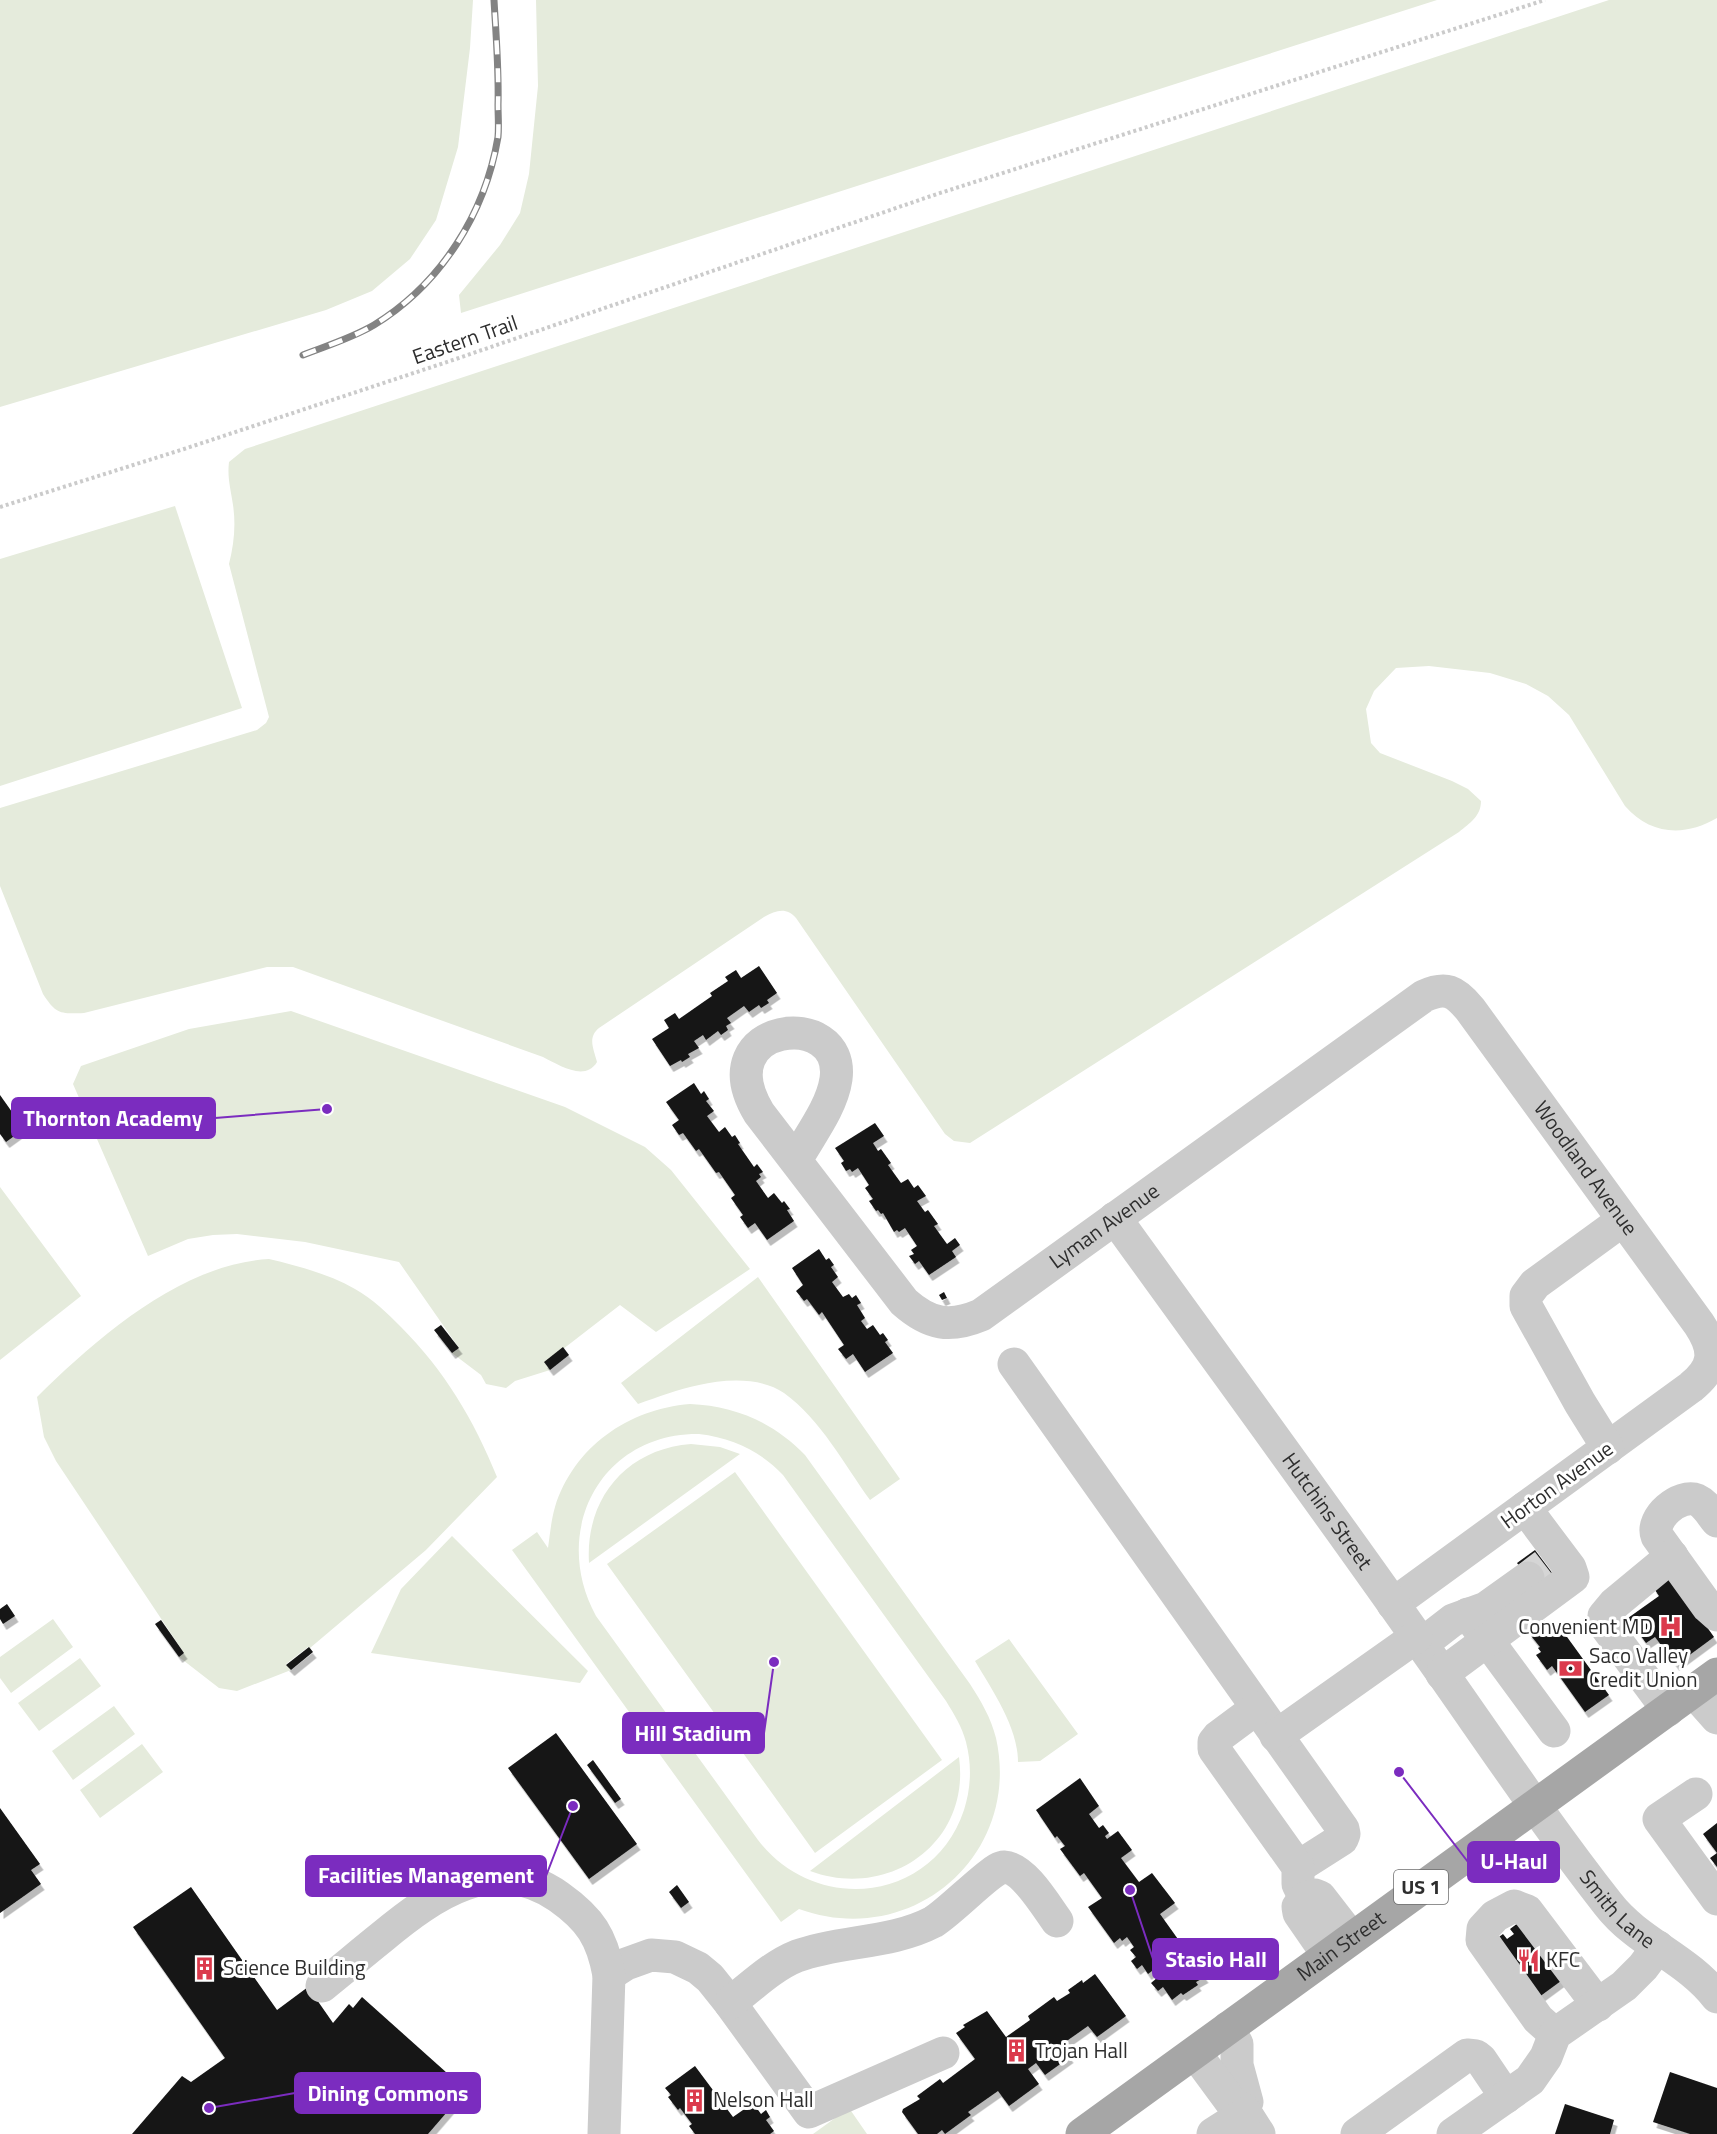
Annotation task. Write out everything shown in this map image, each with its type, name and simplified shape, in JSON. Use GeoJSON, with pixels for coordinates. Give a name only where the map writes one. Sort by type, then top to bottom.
{"type":"FeatureCollection","features":[{"type":"Feature","properties":{"kind":"main road","name":"Main Street"},"geometry":{"type":"LineString","coordinates":[[1083,2134],[1693,1692]]}},
{"type":"Feature","properties":{"kind":"street","name":"Lyman Avenue"},"geometry":{"type":"LineString","coordinates":[[796,1160],[904,1302],[920,1315],[939,1322],[960,1322],[981,1315],[1415,1001],[1436,991],[1446,990]]}},
{"type":"Feature","properties":{"kind":"street","name":"Woodland Avenue"},"geometry":{"type":"LineString","coordinates":[[1446,990],[1458,996],[1470,1009],[1699,1324],[1714,1350]]}},
{"type":"Feature","properties":{"kind":"street","name":"Hutchins Street"},"geometry":{"type":"LineString","coordinates":[[1115,1218],[1535,1805]]}},
{"type":"Feature","properties":{"kind":"street"},"geometry":{"type":"LineString","coordinates":[[1608,1448],[1526,1306],[1526,1296],[1535,1284],[1623,1220]]}},
{"type":"Feature","properties":{"kind":"street","name":"Horton Avenue"},"geometry":{"type":"LineString","coordinates":[[1393,1605],[1701,1379],[1714,1350]]}},
{"type":"Feature","properties":{"kind":"street"},"geometry":{"type":"LineString","coordinates":[[1014,1364],[1343,1828],[1342,1839],[1299,1867]]}},
{"type":"Feature","properties":{"kind":"street"},"geometry":{"type":"LineString","coordinates":[[1717,1521],[1706,1506],[1694,1499],[1680,1501],[1665,1512],[1656,1522],[1654,1529],[1708,1607],[1717,1615]]}},
{"type":"Feature","properties":{"kind":"street"},"geometry":{"type":"LineString","coordinates":[[1525,1508],[1544,1565]]}},
{"type":"Feature","properties":{"kind":"street"},"geometry":{"type":"LineString","coordinates":[[1672,1556],[1614,1604],[1604,1616],[1607,1628],[1645,1680],[1693,1692],[1717,1718]]}},
{"type":"Feature","properties":{"kind":"street"},"geometry":{"type":"LineString","coordinates":[[1276,1736],[1419,1640],[1453,1620],[1477,1611],[1504,1608],[1544,1565]]}},
{"type":"Feature","properties":{"kind":"street"},"geometry":{"type":"LineString","coordinates":[[1442,1674],[1570,1580],[1572,1574],[1544,1565]]}},
{"type":"Feature","properties":{"kind":"street"},"geometry":{"type":"LineString","coordinates":[[1477,1611],[1487,1640],[1554,1731]]}},
{"type":"Feature","properties":{"kind":"street"},"geometry":{"type":"LineString","coordinates":[[1257,1708],[1218,1737],[1214,1742],[1214,1749],[1299,1867],[1298,1884],[1305,1898],[1298,1907],[1299,1913],[1340,1946]]}},
{"type":"Feature","properties":{"kind":"street"},"geometry":{"type":"LineString","coordinates":[[1696,1794],[1659,1819],[1717,1899]]}},
{"type":"Feature","properties":{"kind":"street","name":"Smith Lane"},"geometry":{"type":"LineString","coordinates":[[1535,1805],[1610,1908],[1631,1928],[1694,1972],[1717,1997]]}},
{"type":"Feature","properties":{"kind":"street"},"geometry":{"type":"LineString","coordinates":[[730,2003],[785,1961],[797,1956],[893,1936],[934,1921],[948,1912],[990,1872],[999,1868],[1011,1869],[1026,1879],[1057,1921]]}},
{"type":"Feature","properties":{"kind":"street"},"geometry":{"type":"LineString","coordinates":[[322,1986],[430,1900],[469,1881],[500,1877],[530,1883],[544,1889],[561,1898],[582,1916],[601,1943],[609,1975],[604,2134]]}},
{"type":"Feature","properties":{"kind":"street"},"geometry":{"type":"LineString","coordinates":[[1555,2034],[1538,2019],[1482,1940],[1483,1929],[1502,1911],[1514,1906],[1527,1911],[1598,2006]]}},
{"type":"Feature","properties":{"kind":"street"},"geometry":{"type":"LineString","coordinates":[[1453,2134],[1530,2080],[1546,2058],[1555,2034],[1598,2006],[1634,1977],[1658,1947]]}},
{"type":"Feature","properties":{"kind":"street"},"geometry":{"type":"LineString","coordinates":[[609,1975],[626,1964],[651,1955],[675,1957],[698,1968],[710,1978],[730,2003],[809,2112],[942,2053]]}},
{"type":"Feature","properties":{"kind":"street"},"geometry":{"type":"LineString","coordinates":[[1228,2028],[1237,2044],[1237,2065],[1249,2119]]}},
{"type":"Feature","properties":{"kind":"street"},"geometry":{"type":"LineString","coordinates":[[1195,2053],[1234,2106],[1249,2119]]}},
{"type":"Feature","properties":{"kind":"street"},"geometry":{"type":"LineString","coordinates":[[1357,2134],[1467,2055],[1476,2056],[1481,2060],[1506,2097]]}},
{"type":"Feature","properties":{"kind":"street"},"geometry":{"type":"LineString","coordinates":[[1213,2134],[1249,2119]]}},
{"type":"Feature","properties":{"kind":"path","name":"Eastern Trail"},"geometry":{"type":"LineString","coordinates":[[0,507],[184,449],[937,194],[1545,0]]}},
{"type":"Feature","properties":{"kind":"green space"},"geometry":{"type":"Polygon","coordinates":[[[0,0],[473,0],[470,48],[458,147],[436,220],[410,259],[372,291],[326,310],[0,407],[0,0]]]}},
{"type":"Feature","properties":{"kind":"green space"},"geometry":{"type":"Polygon","coordinates":[[[536,0],[1437,0],[461,313],[459,295],[500,245],[520,213],[529,174],[538,86],[536,0]]]}},
{"type":"Feature","properties":{"kind":"green space"},"geometry":{"type":"Polygon","coordinates":[[[1609,0],[1717,0],[1717,818],[1693,828],[1668,830],[1645,823],[1635,816],[1625,806],[1569,715],[1548,696],[1526,684],[1490,673],[1429,666],[1396,668],[1374,691],[1366,709],[1371,743],[1380,753],[1468,789],[1481,801],[1481,806],[1474,819],[1459,832],[970,1143],[954,1141],[945,1134],[796,918],[785,911],[777,911],[764,917],[599,1028],[592,1040],[597,1062],[586,1071],[572,1070],[543,1057],[293,967],[267,967],[84,1013],[59,1011],[43,994],[0,886],[0,808],[257,730],[266,723],[269,717],[229,564],[233,542],[234,512],[229,462],[245,449],[1609,0]]]}},
{"type":"Feature","properties":{"kind":"green space"},"geometry":{"type":"Polygon","coordinates":[[[175,506],[242,708],[0,786],[0,559],[175,506]]]}},
{"type":"Feature","properties":{"kind":"green space"},"geometry":{"type":"Polygon","coordinates":[[[291,1011],[565,1107],[645,1147],[671,1170],[750,1269],[656,1332],[620,1305],[545,1363],[550,1370],[515,1381],[506,1388],[486,1384],[481,1375],[452,1353],[459,1348],[399,1262],[305,1242],[237,1234],[188,1239],[148,1256],[73,1084],[81,1066],[189,1029],[291,1011]]]}},
{"type":"Feature","properties":{"kind":"green space"},"geometry":{"type":"Polygon","coordinates":[[[0,1187],[81,1296],[0,1360],[0,1187]]]}},
{"type":"Feature","properties":{"kind":"green space"},"geometry":{"type":"Polygon","coordinates":[[[269,1259],[335,1279],[368,1297],[390,1317],[417,1343],[444,1378],[468,1416],[497,1477],[426,1550],[310,1648],[308,1647],[286,1664],[291,1670],[237,1691],[219,1688],[179,1657],[184,1653],[56,1461],[44,1437],[37,1397],[86,1351],[142,1308],[173,1289],[204,1274],[236,1264],[269,1259]]]}},
{"type":"Feature","properties":{"kind":"green space"},"geometry":{"type":"Polygon","coordinates":[[[758,1277],[900,1479],[870,1500],[821,1429],[797,1404],[775,1388],[754,1382],[720,1381],[683,1389],[638,1404],[621,1383],[758,1277]]]}},
{"type":"Feature","properties":{"kind":"green space"},"geometry":{"type":"Polygon","coordinates":[[[690,1404],[707,1405],[738,1412],[766,1425],[793,1443],[805,1455],[970,1684],[985,1710],[996,1738],[1000,1781],[992,1820],[975,1854],[950,1883],[918,1904],[881,1916],[841,1918],[799,1909],[781,1922],[512,1550],[537,1532],[548,1548],[555,1507],[575,1466],[606,1435],[625,1423],[667,1407],[690,1404]],[[699,1434],[664,1438],[635,1450],[611,1469],[593,1493],[582,1521],[579,1552],[583,1584],[596,1616],[758,1840],[782,1864],[810,1880],[840,1888],[871,1888],[900,1880],[927,1864],[949,1841],[964,1810],[970,1768],[962,1731],[946,1701],[783,1475],[765,1459],[745,1447],[699,1434]]]}},
{"type":"Feature","properties":{"kind":"green space"},"geometry":{"type":"Polygon","coordinates":[[[691,1444],[720,1447],[740,1454],[589,1563],[594,1518],[602,1499],[614,1481],[629,1467],[647,1456],[668,1448],[691,1444]]]}},
{"type":"Feature","properties":{"kind":"green space"},"geometry":{"type":"Polygon","coordinates":[[[735,1472],[942,1760],[815,1853],[607,1564],[735,1472]]]}},
{"type":"Feature","properties":{"kind":"green space"},"geometry":{"type":"Polygon","coordinates":[[[452,1536],[588,1671],[580,1683],[371,1653],[401,1589],[452,1536]]]}},
{"type":"Feature","properties":{"kind":"green space"},"geometry":{"type":"Polygon","coordinates":[[[53,1619],[73,1647],[11,1693],[0,1678],[0,1657],[53,1619]]]}},
{"type":"Feature","properties":{"kind":"green space"},"geometry":{"type":"Polygon","coordinates":[[[1009,1639],[1078,1734],[1040,1761],[1018,1762],[1017,1749],[1009,1722],[975,1661],[1009,1639]]]}},
{"type":"Feature","properties":{"kind":"green space"},"geometry":{"type":"Polygon","coordinates":[[[80,1658],[101,1686],[39,1731],[18,1703],[80,1658]]]}},
{"type":"Feature","properties":{"kind":"green space"},"geometry":{"type":"Polygon","coordinates":[[[114,1706],[135,1734],[73,1780],[52,1751],[114,1706]]]}},
{"type":"Feature","properties":{"kind":"green space"},"geometry":{"type":"Polygon","coordinates":[[[142,1744],[163,1772],[100,1818],[80,1790],[142,1744]]]}},
{"type":"Feature","properties":{"kind":"green space"},"geometry":{"type":"Polygon","coordinates":[[[959,1757],[959,1788],[952,1816],[938,1839],[918,1858],[895,1871],[868,1878],[839,1878],[810,1871],[959,1757]]]}},
{"type":"Feature","properties":{"kind":"green space"},"geometry":{"type":"Polygon","coordinates":[[[849,2108],[867,2134],[813,2134],[849,2108]]]}},
{"type":"Feature","properties":{"kind":"building"},"geometry":{"type":"Polygon","coordinates":[[[759,966],[777,993],[767,1000],[769,1003],[761,1008],[759,1005],[749,1012],[744,1006],[727,1018],[731,1023],[726,1026],[728,1030],[721,1035],[718,1031],[706,1040],[703,1035],[694,1041],[699,1048],[688,1054],[690,1057],[670,1066],[652,1039],[669,1028],[664,1020],[675,1013],[679,1019],[712,996],[710,993],[728,981],[725,977],[736,970],[741,978],[759,966]]]}},
{"type":"Feature","properties":{"kind":"building"},"geometry":{"type":"Polygon","coordinates":[[[694,1083],[701,1094],[704,1091],[709,1099],[706,1101],[714,1111],[707,1116],[719,1132],[725,1127],[732,1137],[735,1135],[740,1143],[738,1144],[754,1167],[757,1164],[763,1172],[759,1174],[761,1177],[756,1181],[768,1198],[774,1193],[790,1209],[787,1210],[794,1221],[767,1240],[755,1223],[748,1228],[740,1217],[743,1215],[731,1198],[735,1195],[719,1172],[716,1173],[699,1149],[696,1151],[683,1133],[679,1135],[672,1125],[679,1120],[666,1102],[694,1083]]]}},
{"type":"Feature","properties":{"kind":"building"},"geometry":{"type":"Polygon","coordinates":[[[0,1095],[24,1129],[6,1142],[0,1134],[0,1095]]]}},
{"type":"Feature","properties":{"kind":"building"},"geometry":{"type":"Polygon","coordinates":[[[875,1123],[884,1136],[873,1143],[878,1151],[881,1149],[891,1163],[888,1165],[901,1183],[908,1179],[914,1188],[918,1185],[926,1196],[917,1201],[925,1212],[928,1210],[938,1224],[934,1226],[947,1244],[955,1238],[960,1245],[952,1251],[956,1257],[929,1275],[919,1261],[915,1264],[909,1256],[914,1254],[911,1250],[917,1246],[905,1228],[894,1232],[883,1213],[876,1211],[869,1201],[873,1199],[865,1188],[869,1185],[858,1168],[852,1172],[850,1169],[846,1171],[841,1163],[844,1161],[835,1148],[875,1123]]]}},
{"type":"Feature","properties":{"kind":"building"},"geometry":{"type":"Polygon","coordinates":[[[819,1249],[826,1260],[829,1258],[834,1265],[831,1267],[838,1277],[832,1282],[843,1297],[849,1294],[852,1298],[856,1295],[861,1303],[857,1305],[865,1318],[861,1321],[867,1329],[873,1325],[880,1335],[883,1333],[888,1340],[885,1342],[893,1353],[865,1372],[853,1354],[846,1359],[838,1349],[844,1345],[822,1312],[819,1315],[807,1299],[804,1301],[796,1291],[803,1285],[792,1268],[819,1249]]]}},
{"type":"Feature","properties":{"kind":"building"},"geometry":{"type":"Polygon","coordinates":[[[944,1292],[947,1298],[942,1300],[939,1295],[944,1292]]]}},
{"type":"Feature","properties":{"kind":"building"},"geometry":{"type":"Polygon","coordinates":[[[441,1325],[459,1348],[452,1353],[434,1330],[441,1325]]]}},
{"type":"Feature","properties":{"kind":"building"},"geometry":{"type":"Polygon","coordinates":[[[563,1347],[569,1355],[550,1370],[544,1362],[563,1347]]]}},
{"type":"Feature","properties":{"kind":"building"},"geometry":{"type":"Polygon","coordinates":[[[1535,1550],[1559,1582],[1541,1596],[1517,1563],[1535,1550]]]}},
{"type":"Feature","properties":{"kind":"building","name":"Convenient MD"},"geometry":{"type":"Polygon","coordinates":[[[1670,1575],[1714,1637],[1676,1665],[1655,1637],[1646,1643],[1628,1618],[1659,1596],[1653,1587],[1670,1575]]]}},
{"type":"Feature","properties":{"kind":"building"},"geometry":{"type":"Polygon","coordinates":[[[7,1604],[15,1616],[3,1624],[0,1619],[0,1609],[7,1604]]]}},
{"type":"Feature","properties":{"kind":"building"},"geometry":{"type":"Polygon","coordinates":[[[161,1620],[184,1653],[179,1657],[155,1624],[161,1620]]]}},
{"type":"Feature","properties":{"kind":"building","name":"Saco Valley Credit Union"},"geometry":{"type":"Polygon","coordinates":[[[1544,1620],[1555,1635],[1562,1630],[1609,1695],[1585,1712],[1552,1666],[1547,1670],[1536,1655],[1541,1652],[1538,1648],[1540,1647],[1528,1632],[1544,1620]]]}},
{"type":"Feature","properties":{"kind":"building"},"geometry":{"type":"Polygon","coordinates":[[[309,1647],[313,1652],[291,1670],[286,1665],[309,1647]]]}},
{"type":"Feature","properties":{"kind":"building"},"geometry":{"type":"Polygon","coordinates":[[[556,1733],[637,1844],[589,1879],[508,1768],[556,1733]]]}},
{"type":"Feature","properties":{"kind":"building"},"geometry":{"type":"Polygon","coordinates":[[[593,1760],[621,1799],[615,1803],[587,1765],[593,1760]]]}},
{"type":"Feature","properties":{"kind":"building"},"geometry":{"type":"Polygon","coordinates":[[[1080,1778],[1099,1806],[1089,1814],[1099,1828],[1103,1825],[1109,1833],[1105,1836],[1107,1839],[1118,1831],[1132,1850],[1121,1858],[1139,1882],[1152,1873],[1175,1903],[1160,1914],[1180,1942],[1184,1940],[1195,1955],[1191,1958],[1205,1977],[1196,1982],[1198,1985],[1172,2000],[1163,1987],[1158,1991],[1151,1983],[1157,1978],[1152,1971],[1148,1974],[1142,1965],[1137,1969],[1131,1961],[1136,1957],[1130,1950],[1134,1947],[1127,1937],[1122,1941],[1120,1938],[1114,1943],[1088,1907],[1102,1898],[1084,1873],[1080,1876],[1060,1849],[1065,1846],[1057,1836],[1055,1838],[1036,1810],[1080,1778]]]}},
{"type":"Feature","properties":{"kind":"building"},"geometry":{"type":"Polygon","coordinates":[[[0,1808],[40,1864],[31,1870],[41,1884],[0,1913],[0,1808]]]}},
{"type":"Feature","properties":{"kind":"building"},"geometry":{"type":"Polygon","coordinates":[[[1717,1823],[1717,1853],[1703,1834],[1717,1823]]]}},
{"type":"Feature","properties":{"kind":"building"},"geometry":{"type":"Polygon","coordinates":[[[1717,1853],[1717,1867],[1710,1858],[1717,1853]]]}},
{"type":"Feature","properties":{"kind":"building"},"geometry":{"type":"Polygon","coordinates":[[[677,1885],[689,1902],[681,1908],[669,1892],[677,1885]]]}},
{"type":"Feature","properties":{"kind":"building"},"geometry":{"type":"Polygon","coordinates":[[[191,1887],[277,2010],[308,1987],[333,2023],[349,2004],[353,2008],[362,1997],[466,2090],[428,2134],[132,2134],[182,2076],[191,2082],[225,2058],[133,1927],[191,1887]]]}},
{"type":"Feature","properties":{"kind":"building","name":"KFC"},"geometry":{"type":"Polygon","coordinates":[[[1522,1920],[1565,1978],[1535,2000],[1492,1942],[1503,1934],[1507,1939],[1514,1934],[1510,1929],[1522,1920]]]}},
{"type":"Feature","properties":{"kind":"building","name":"Trojan Hall"},"geometry":{"type":"Polygon","coordinates":[[[1095,1974],[1126,2016],[1097,2037],[1088,2026],[1061,2045],[1070,2057],[1045,2075],[1036,2063],[1028,2069],[1039,2084],[1009,2106],[998,2091],[968,2112],[971,2115],[945,2134],[942,2130],[937,2134],[918,2134],[902,2112],[903,2109],[920,2099],[917,2096],[940,2079],[943,2083],[975,2059],[956,2033],[965,2027],[963,2025],[987,2011],[1006,2037],[1030,2020],[1028,2016],[1054,1997],[1057,2001],[1070,1993],[1068,1990],[1082,1980],[1083,1983],[1095,1974]]]}},
{"type":"Feature","properties":{"kind":"building","name":"Nelson Hall"},"geometry":{"type":"Polygon","coordinates":[[[695,2066],[733,2117],[753,2103],[761,2114],[766,2110],[770,2117],[766,2120],[774,2131],[770,2134],[695,2134],[689,2126],[692,2124],[668,2097],[671,2095],[665,2088],[695,2066]]]}},
{"type":"Feature","properties":{"kind":"building"},"geometry":{"type":"Polygon","coordinates":[[[1670,2072],[1717,2088],[1717,2134],[1690,2134],[1653,2122],[1670,2072]]]}},
{"type":"Feature","properties":{"kind":"building"},"geometry":{"type":"Polygon","coordinates":[[[1565,2104],[1614,2120],[1610,2134],[1555,2134],[1565,2104]]]}},
{"type":"Feature","properties":{"kind":"tunnel"},"geometry":{"type":"LineString","coordinates":[[1528,1578],[1545,1565]]}},
{"type":"Feature","properties":{"kind":"railway"},"geometry":{"type":"LineString","coordinates":[[303,355],[366,330],[398,308],[439,268],[471,220],[492,166],[498,137],[498,66],[494,0]]}},
{"type":"Feature","properties":{"kind":"place","name":"Thornton Academy"},"geometry":{"type":"Point","coordinates":[327,1109]}},
{"type":"Feature","properties":{"kind":"place","name":"Convenient MD"},"geometry":{"type":"Point","coordinates":[1671,1627]}},
{"type":"Feature","properties":{"kind":"place","name":"Hill Stadium"},"geometry":{"type":"Point","coordinates":[774,1662]}},
{"type":"Feature","properties":{"kind":"place","name":"Saco Valley Credit Union"},"geometry":{"type":"Point","coordinates":[1571,1668]}},
{"type":"Feature","properties":{"kind":"place","name":"U-Haul"},"geometry":{"type":"Point","coordinates":[1399,1772]}},
{"type":"Feature","properties":{"kind":"place","name":"Facilities Management"},"geometry":{"type":"Point","coordinates":[573,1806]}},
{"type":"Feature","properties":{"kind":"place","name":"Stasio Hall"},"geometry":{"type":"Point","coordinates":[1130,1890]}},
{"type":"Feature","properties":{"kind":"place","name":"KFC"},"geometry":{"type":"Point","coordinates":[1528,1960]}},
{"type":"Feature","properties":{"kind":"place","name":"Science Building"},"geometry":{"type":"Point","coordinates":[205,1968]}},
{"type":"Feature","properties":{"kind":"place","name":"Trojan Hall"},"geometry":{"type":"Point","coordinates":[1017,2051]}},
{"type":"Feature","properties":{"kind":"place","name":"Nelson Hall"},"geometry":{"type":"Point","coordinates":[695,2100]}},
{"type":"Feature","properties":{"kind":"place","name":"Dining Commons"},"geometry":{"type":"Point","coordinates":[209,2108]}}]}
